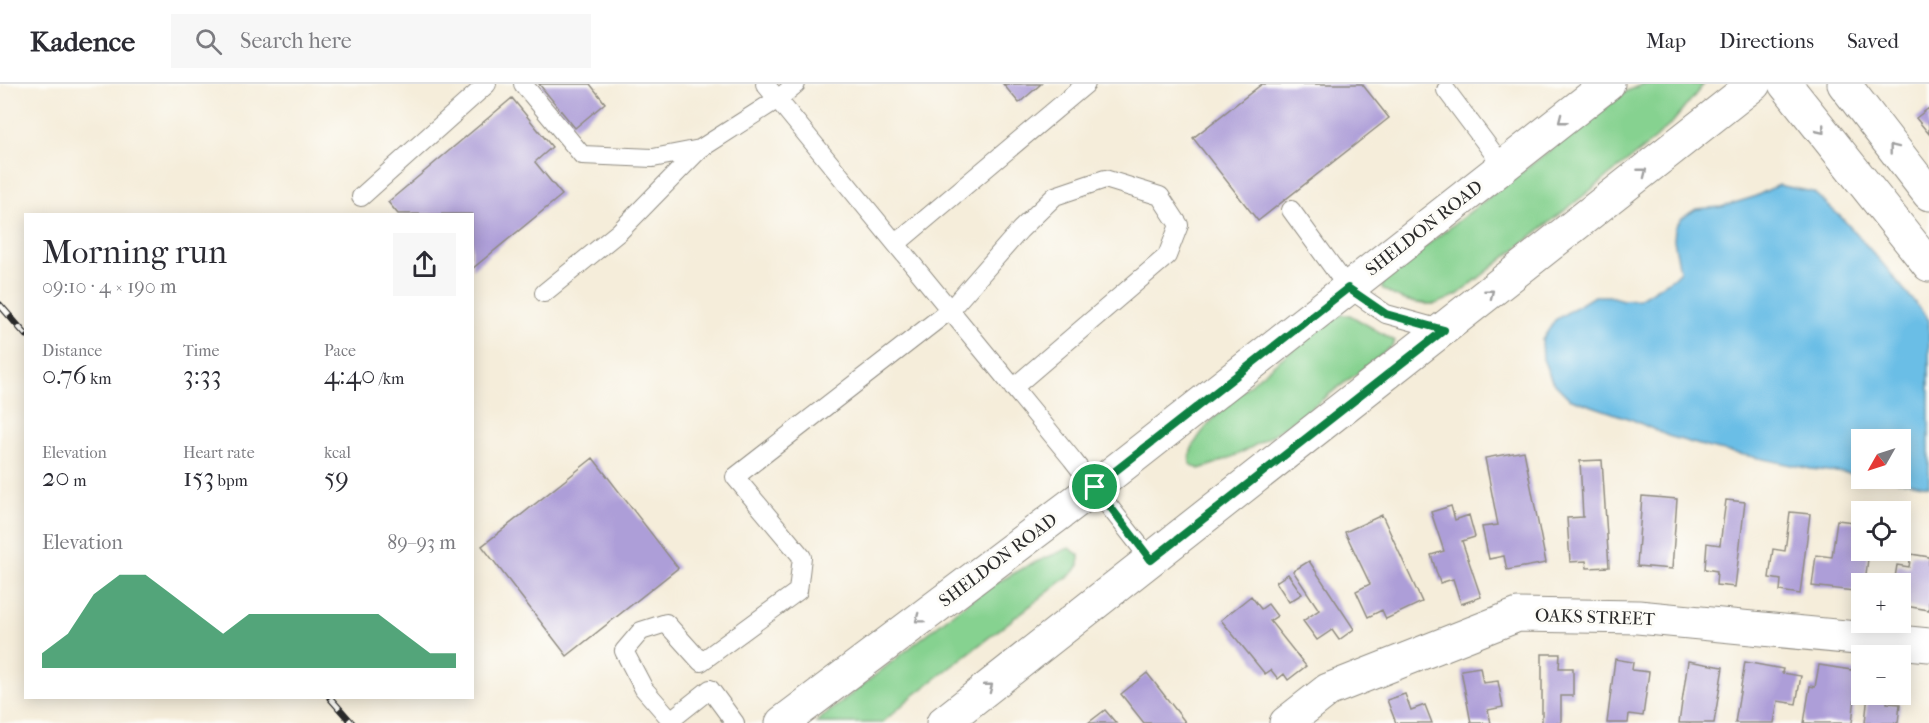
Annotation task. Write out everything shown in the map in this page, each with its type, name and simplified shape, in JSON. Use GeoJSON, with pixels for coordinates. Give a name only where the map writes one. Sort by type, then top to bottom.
{"type":"FeatureCollection","features":[{"type":"Feature","properties":{"kind":"main road","name":"SHELDON ROAD"},"geometry":{"type":"LineString","coordinates":[[782,723],[1095,487],[1608,84]]}},
{"type":"Feature","properties":{"kind":"main road"},"geometry":{"type":"LineString","coordinates":[[943,723],[1754,84]]}},
{"type":"Feature","properties":{"kind":"main road"},"geometry":{"type":"LineString","coordinates":[[1785,84],[1929,265]]}},
{"type":"Feature","properties":{"kind":"main road"},"geometry":{"type":"LineString","coordinates":[[1844,84],[1929,194]]}},
{"type":"Feature","properties":{"kind":"main road","name":"OAKS STREET"},"geometry":{"type":"LineString","coordinates":[[1286,723],[1328,690],[1518,615],[1638,617],[1929,645]]}},
{"type":"Feature","properties":{"kind":"lane"},"geometry":{"type":"LineString","coordinates":[[361,197],[487,84]]}},
{"type":"Feature","properties":{"kind":"lane"},"geometry":{"type":"LineString","coordinates":[[523,84],[582,155],[653,159],[700,149]]}},
{"type":"Feature","properties":{"kind":"lane"},"geometry":{"type":"LineString","coordinates":[[765,84],[1095,487],[1151,560]]}},
{"type":"Feature","properties":{"kind":"lane"},"geometry":{"type":"LineString","coordinates":[[544,293],[619,232],[700,149],[778,99],[796,84]]}},
{"type":"Feature","properties":{"kind":"lane"},"geometry":{"type":"LineString","coordinates":[[896,244],[1086,84]]}},
{"type":"Feature","properties":{"kind":"lane"},"geometry":{"type":"LineString","coordinates":[[1446,90],[1503,166]]}},
{"type":"Feature","properties":{"kind":"lane"},"geometry":{"type":"LineString","coordinates":[[701,662],[798,591],[802,557],[735,477],[950,310],[1020,230],[1055,196],[1105,178],[1160,196],[1179,225],[1167,256],[1013,388]]}},
{"type":"Feature","properties":{"kind":"lane"},"geometry":{"type":"LineString","coordinates":[[1291,210],[1348,288],[1386,314],[1444,330]]}},
{"type":"Feature","properties":{"kind":"lane"},"geometry":{"type":"LineString","coordinates":[[710,689],[671,720],[644,689],[624,651],[641,631],[666,623],[701,662],[710,689],[735,723]]}},
{"type":"Feature","properties":{"kind":"green space"},"geometry":{"type":"Polygon","coordinates":[[[1643,84],[1704,84],[1672,123],[1648,145],[1457,295],[1437,303],[1427,304],[1400,298],[1382,288],[1384,278],[1627,91],[1643,84]]]}},
{"type":"Feature","properties":{"kind":"green space"},"geometry":{"type":"Polygon","coordinates":[[[1340,315],[1350,315],[1395,341],[1392,346],[1356,374],[1262,441],[1216,464],[1199,469],[1190,464],[1190,454],[1198,438],[1233,400],[1256,379],[1340,315]]]}},
{"type":"Feature","properties":{"kind":"green space"},"geometry":{"type":"Polygon","coordinates":[[[1069,548],[1079,555],[1079,565],[1074,572],[909,699],[882,723],[815,723],[961,607],[991,586],[1029,565],[1069,548]]]}},
{"type":"Feature","properties":{"kind":"water"},"geometry":{"type":"Polygon","coordinates":[[[1778,185],[1813,192],[1842,218],[1929,320],[1929,486],[1911,483],[1911,429],[1851,429],[1851,474],[1811,469],[1710,448],[1668,436],[1633,420],[1569,398],[1552,381],[1543,359],[1542,340],[1555,320],[1594,296],[1609,296],[1623,300],[1639,299],[1673,278],[1680,271],[1674,240],[1675,228],[1682,218],[1696,209],[1721,207],[1754,197],[1778,185]]]}},
{"type":"Feature","properties":{"kind":"building"},"geometry":{"type":"Polygon","coordinates":[[[539,84],[590,84],[605,103],[575,128],[539,84]]]}},
{"type":"Feature","properties":{"kind":"building"},"geometry":{"type":"Polygon","coordinates":[[[1003,84],[1041,84],[1019,103],[1003,84]]]}},
{"type":"Feature","properties":{"kind":"building"},"geometry":{"type":"Polygon","coordinates":[[[1262,84],[1362,84],[1389,118],[1258,221],[1193,138],[1262,84]]]}},
{"type":"Feature","properties":{"kind":"building"},"geometry":{"type":"Polygon","coordinates":[[[512,98],[552,147],[535,162],[562,195],[474,267],[474,213],[397,213],[388,202],[512,98]]]}},
{"type":"Feature","properties":{"kind":"building"},"geometry":{"type":"Polygon","coordinates":[[[1929,108],[1929,134],[1916,118],[1929,108]]]}},
{"type":"Feature","properties":{"kind":"building"},"geometry":{"type":"Polygon","coordinates":[[[1524,451],[1546,563],[1507,570],[1504,556],[1489,559],[1482,527],[1498,525],[1485,458],[1524,451]]]}},
{"type":"Feature","properties":{"kind":"building"},"geometry":{"type":"Polygon","coordinates":[[[593,458],[678,568],[567,656],[482,546],[593,458]]]}},
{"type":"Feature","properties":{"kind":"building"},"geometry":{"type":"Polygon","coordinates":[[[1602,460],[1609,567],[1587,568],[1586,561],[1570,562],[1567,518],[1583,517],[1580,461],[1602,460]]]}},
{"type":"Feature","properties":{"kind":"building"},"geometry":{"type":"Polygon","coordinates":[[[1642,496],[1677,499],[1672,569],[1637,566],[1642,496]]]}},
{"type":"Feature","properties":{"kind":"building"},"geometry":{"type":"Polygon","coordinates":[[[1726,500],[1745,502],[1735,587],[1716,585],[1717,571],[1705,569],[1707,543],[1720,545],[1726,500]]]}},
{"type":"Feature","properties":{"kind":"building"},"geometry":{"type":"Polygon","coordinates":[[[1451,506],[1455,520],[1469,515],[1475,537],[1462,541],[1481,597],[1461,604],[1453,579],[1440,583],[1431,555],[1444,551],[1431,512],[1451,506]]]}},
{"type":"Feature","properties":{"kind":"building"},"geometry":{"type":"Polygon","coordinates":[[[1790,512],[1810,514],[1800,594],[1780,591],[1781,580],[1769,578],[1773,549],[1785,551],[1790,512]]]}},
{"type":"Feature","properties":{"kind":"building"},"geometry":{"type":"Polygon","coordinates":[[[1382,515],[1422,602],[1386,619],[1382,610],[1368,617],[1356,591],[1370,584],[1345,532],[1382,515]]]}},
{"type":"Feature","properties":{"kind":"building"},"geometry":{"type":"Polygon","coordinates":[[[1837,520],[1851,522],[1851,561],[1868,561],[1866,573],[1851,573],[1851,591],[1812,586],[1816,555],[1832,557],[1837,520]]]}},
{"type":"Feature","properties":{"kind":"building"},"geometry":{"type":"Polygon","coordinates":[[[1911,554],[1929,557],[1929,610],[1911,607],[1911,573],[1896,573],[1897,565],[1909,567],[1911,554]]]}},
{"type":"Feature","properties":{"kind":"building"},"geometry":{"type":"Polygon","coordinates":[[[1309,561],[1354,629],[1339,640],[1332,630],[1317,640],[1303,621],[1319,610],[1293,571],[1309,561]]]}},
{"type":"Feature","properties":{"kind":"building"},"geometry":{"type":"Polygon","coordinates":[[[1288,574],[1302,594],[1289,602],[1276,582],[1288,574]]]}},
{"type":"Feature","properties":{"kind":"building"},"geometry":{"type":"Polygon","coordinates":[[[1251,596],[1261,609],[1268,604],[1277,616],[1270,621],[1306,666],[1288,680],[1284,674],[1278,679],[1271,670],[1265,674],[1221,620],[1251,596]]]}},
{"type":"Feature","properties":{"kind":"building"},"geometry":{"type":"Polygon","coordinates":[[[1542,654],[1560,654],[1559,668],[1573,668],[1573,696],[1561,696],[1561,723],[1542,723],[1542,654]]]}},
{"type":"Feature","properties":{"kind":"building"},"geometry":{"type":"Polygon","coordinates":[[[1615,659],[1633,662],[1632,670],[1649,672],[1643,716],[1629,714],[1628,723],[1607,723],[1615,659]]]}},
{"type":"Feature","properties":{"kind":"building"},"geometry":{"type":"Polygon","coordinates":[[[1688,661],[1723,667],[1714,723],[1679,723],[1688,661]]]}},
{"type":"Feature","properties":{"kind":"building"},"geometry":{"type":"Polygon","coordinates":[[[1745,662],[1783,669],[1782,673],[1801,676],[1796,704],[1778,701],[1774,723],[1735,723],[1745,662]]]}},
{"type":"Feature","properties":{"kind":"building"},"geometry":{"type":"Polygon","coordinates":[[[1819,665],[1851,670],[1851,705],[1854,705],[1852,723],[1804,723],[1810,686],[1815,687],[1819,665]]]}},
{"type":"Feature","properties":{"kind":"building"},"geometry":{"type":"Polygon","coordinates":[[[1480,667],[1483,683],[1498,681],[1503,707],[1488,710],[1491,723],[1471,723],[1461,670],[1480,667]]]}},
{"type":"Feature","properties":{"kind":"building"},"geometry":{"type":"Polygon","coordinates":[[[1147,673],[1186,723],[1144,723],[1121,694],[1147,673]]]}},
{"type":"Feature","properties":{"kind":"building"},"geometry":{"type":"Polygon","coordinates":[[[1405,694],[1411,710],[1425,705],[1432,723],[1396,723],[1387,700],[1405,694]]]}},
{"type":"Feature","properties":{"kind":"building"},"geometry":{"type":"Polygon","coordinates":[[[1867,705],[1900,705],[1898,723],[1865,723],[1867,705]]]}},
{"type":"Feature","properties":{"kind":"building"},"geometry":{"type":"Polygon","coordinates":[[[1105,710],[1116,723],[1088,723],[1105,710]]]}},
{"type":"Feature","properties":{"kind":"railway"},"geometry":{"type":"LineString","coordinates":[[0,305],[24,333]]}},
{"type":"Feature","properties":{"kind":"railway"},"geometry":{"type":"LineString","coordinates":[[331,699],[352,723]]}},
{"type":"Feature","properties":{"kind":"route"},"geometry":{"type":"LineString","coordinates":[[1348,288],[1386,314],[1444,330],[1151,560],[1095,487],[1348,288]]}}]}
